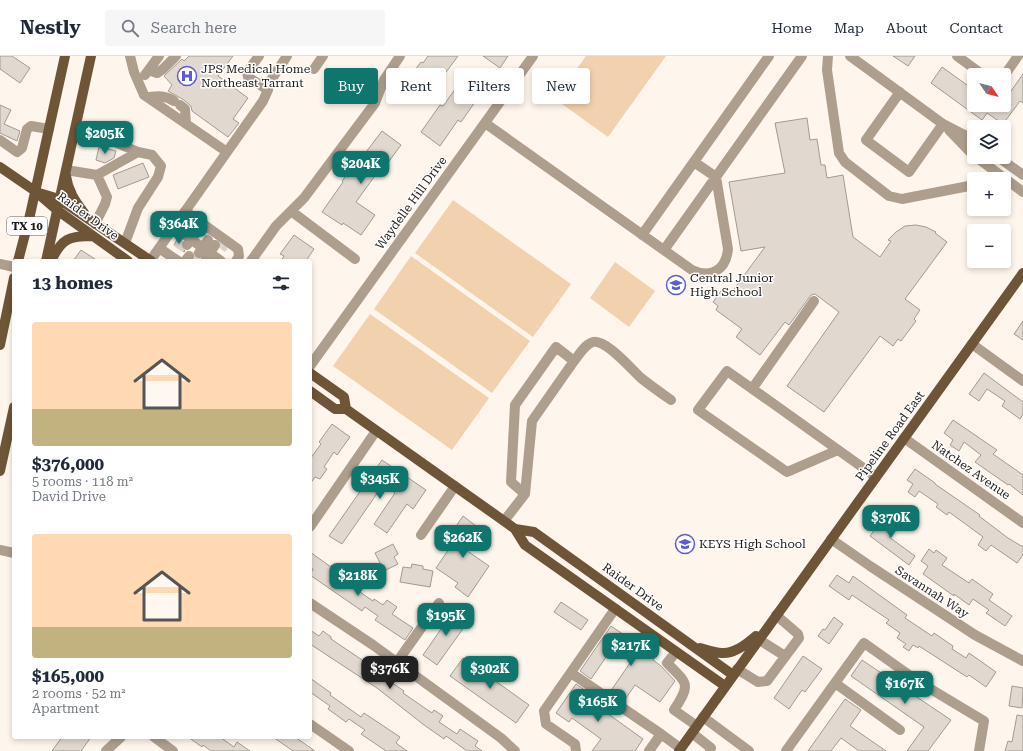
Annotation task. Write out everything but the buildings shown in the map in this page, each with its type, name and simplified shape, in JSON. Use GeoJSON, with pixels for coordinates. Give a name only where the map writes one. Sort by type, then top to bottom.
{"type":"FeatureCollection","features":[{"type":"Feature","properties":{"kind":"main road","name":"TX 10"},"geometry":{"type":"LineString","coordinates":[[18,259],[65,56]]}},
{"type":"Feature","properties":{"kind":"main road","name":"TX 10"},"geometry":{"type":"LineString","coordinates":[[46,259],[91,56]]}},
{"type":"Feature","properties":{"kind":"main road","name":"Raider Drive"},"geometry":{"type":"LineString","coordinates":[[0,167],[35,191],[57,210],[125,259]]}},
{"type":"Feature","properties":{"kind":"main road"},"geometry":{"type":"LineString","coordinates":[[66,170],[67,184],[74,199],[87,217],[95,224]]}},
{"type":"Feature","properties":{"kind":"main road","name":"Raider Drive"},"geometry":{"type":"LineString","coordinates":[[35,191],[59,199],[147,259]]}},
{"type":"Feature","properties":{"kind":"main road"},"geometry":{"type":"LineString","coordinates":[[52,259],[55,252],[66,240],[77,236],[93,236]]}},
{"type":"Feature","properties":{"kind":"main road","name":"Pipeline Road East"},"geometry":{"type":"LineString","coordinates":[[679,750],[1023,273]]}},
{"type":"Feature","properties":{"kind":"main road"},"geometry":{"type":"LineString","coordinates":[[0,345],[12,288]]}},
{"type":"Feature","properties":{"kind":"main road","name":"Raider Drive"},"geometry":{"type":"LineString","coordinates":[[312,374],[344,397],[346,409]]}},
{"type":"Feature","properties":{"kind":"main road","name":"Raider Drive"},"geometry":{"type":"LineString","coordinates":[[312,392],[335,409],[346,409],[455,486],[515,529],[526,545],[725,686]]}},
{"type":"Feature","properties":{"kind":"main road"},"geometry":{"type":"LineString","coordinates":[[0,471],[2,454],[12,416]]}},
{"type":"Feature","properties":{"kind":"main road","name":"Raider Drive"},"geometry":{"type":"LineString","coordinates":[[515,529],[534,532],[694,647],[735,672]]}},
{"type":"Feature","properties":{"kind":"main road"},"geometry":{"type":"LineString","coordinates":[[646,631],[655,619]]}},
{"type":"Feature","properties":{"kind":"main road"},"geometry":{"type":"LineString","coordinates":[[694,647],[724,654],[733,652],[748,643],[768,626]]}},
{"type":"Feature","properties":{"kind":"street"},"geometry":{"type":"LineString","coordinates":[[130,56],[134,72],[144,95],[227,152]]}},
{"type":"Feature","properties":{"kind":"street"},"geometry":{"type":"LineString","coordinates":[[139,83],[159,56]]}},
{"type":"Feature","properties":{"kind":"street"},"geometry":{"type":"LineString","coordinates":[[149,70],[157,73],[176,56]]}},
{"type":"Feature","properties":{"kind":"street"},"geometry":{"type":"LineString","coordinates":[[259,56],[248,72],[248,77],[268,90]]}},
{"type":"Feature","properties":{"kind":"street"},"geometry":{"type":"LineString","coordinates":[[151,259],[263,101],[268,90],[269,83],[288,56]]}},
{"type":"Feature","properties":{"kind":"street"},"geometry":{"type":"LineString","coordinates":[[314,69],[323,56]]}},
{"type":"Feature","properties":{"kind":"street"},"geometry":{"type":"LineString","coordinates":[[252,259],[276,226],[304,198],[375,103],[384,80],[400,56]]}},
{"type":"Feature","properties":{"kind":"street","name":"Waydelle Hill Drive"},"geometry":{"type":"LineString","coordinates":[[312,363],[533,56]]}},
{"type":"Feature","properties":{"kind":"street"},"geometry":{"type":"LineString","coordinates":[[642,235],[769,56]]}},
{"type":"Feature","properties":{"kind":"street"},"geometry":{"type":"LineString","coordinates":[[664,250],[802,56]]}},
{"type":"Feature","properties":{"kind":"street"},"geometry":{"type":"LineString","coordinates":[[828,56],[827,70],[839,153],[844,162],[889,196],[902,199],[967,186]]}},
{"type":"Feature","properties":{"kind":"street"},"geometry":{"type":"LineString","coordinates":[[850,56],[943,124],[967,148]]}},
{"type":"Feature","properties":{"kind":"street"},"geometry":{"type":"LineString","coordinates":[[957,56],[973,68]]}},
{"type":"Feature","properties":{"kind":"street"},"geometry":{"type":"LineString","coordinates":[[1010,68],[1018,56]]}},
{"type":"Feature","properties":{"kind":"street"},"geometry":{"type":"LineString","coordinates":[[900,92],[866,140],[909,172],[943,124]]}},
{"type":"Feature","properties":{"kind":"street"},"geometry":{"type":"LineString","coordinates":[[148,97],[160,95],[167,96],[177,103],[185,109],[186,124]]}},
{"type":"Feature","properties":{"kind":"street"},"geometry":{"type":"LineString","coordinates":[[485,123],[692,270],[698,273],[706,274],[719,269],[724,263],[728,249],[716,177],[694,162]]}},
{"type":"Feature","properties":{"kind":"street"},"geometry":{"type":"LineString","coordinates":[[943,124],[967,136]]}},
{"type":"Feature","properties":{"kind":"street"},"geometry":{"type":"LineString","coordinates":[[0,140],[16,152],[22,148],[27,129],[30,126],[49,129]]}},
{"type":"Feature","properties":{"kind":"street"},"geometry":{"type":"LineString","coordinates":[[74,130],[110,140],[138,152],[152,155],[161,166],[158,177],[138,208],[125,243]]}},
{"type":"Feature","properties":{"kind":"street"},"geometry":{"type":"LineString","coordinates":[[66,170],[96,175],[138,152]]}},
{"type":"Feature","properties":{"kind":"street"},"geometry":{"type":"LineString","coordinates":[[985,164],[996,172]]}},
{"type":"Feature","properties":{"kind":"street"},"geometry":{"type":"LineString","coordinates":[[1008,164],[1023,175]]}},
{"type":"Feature","properties":{"kind":"street"},"geometry":{"type":"LineString","coordinates":[[95,224],[105,204],[106,197],[96,175]]}},
{"type":"Feature","properties":{"kind":"street"},"geometry":{"type":"LineString","coordinates":[[1011,183],[1023,192]]}},
{"type":"Feature","properties":{"kind":"street"},"geometry":{"type":"LineString","coordinates":[[185,211],[203,245]]}},
{"type":"Feature","properties":{"kind":"street"},"geometry":{"type":"LineString","coordinates":[[291,211],[355,259]]}},
{"type":"Feature","properties":{"kind":"street"},"geometry":{"type":"LineString","coordinates":[[174,227],[203,245]]}},
{"type":"Feature","properties":{"kind":"street"},"geometry":{"type":"LineString","coordinates":[[159,248],[203,245],[238,248],[239,256],[237,259]]}},
{"type":"Feature","properties":{"kind":"street"},"geometry":{"type":"LineString","coordinates":[[0,264],[12,267]]}},
{"type":"Feature","properties":{"kind":"street"},"geometry":{"type":"LineString","coordinates":[[752,389],[814,301]]}},
{"type":"Feature","properties":{"kind":"street"},"geometry":{"type":"LineString","coordinates":[[504,521],[525,494],[532,421],[574,361],[590,344],[594,342],[600,343],[610,349],[642,379],[671,400]]}},
{"type":"Feature","properties":{"kind":"street"},"geometry":{"type":"LineString","coordinates":[[972,344],[1023,381]]}},
{"type":"Feature","properties":{"kind":"street"},"geometry":{"type":"LineString","coordinates":[[525,494],[511,482],[515,405],[556,347],[574,361]]}},
{"type":"Feature","properties":{"kind":"street"},"geometry":{"type":"LineString","coordinates":[[838,450],[787,472],[698,410],[727,371],[876,477]]}},
{"type":"Feature","properties":{"kind":"street"},"geometry":{"type":"LineString","coordinates":[[312,524],[376,431]]}},
{"type":"Feature","properties":{"kind":"street","name":"Natchez Avenue"},"geometry":{"type":"LineString","coordinates":[[904,438],[1023,523]]}},
{"type":"Feature","properties":{"kind":"street"},"geometry":{"type":"LineString","coordinates":[[421,535],[455,486]]}},
{"type":"Feature","properties":{"kind":"street","name":"Savannah Way"},"geometry":{"type":"LineString","coordinates":[[831,539],[974,635],[1023,661]]}},
{"type":"Feature","properties":{"kind":"street"},"geometry":{"type":"LineString","coordinates":[[0,550],[12,553]]}},
{"type":"Feature","properties":{"kind":"street"},"geometry":{"type":"LineString","coordinates":[[397,662],[439,603]]}},
{"type":"Feature","properties":{"kind":"street"},"geometry":{"type":"LineString","coordinates":[[312,604],[397,662],[501,738],[515,751]]}},
{"type":"Feature","properties":{"kind":"street"},"geometry":{"type":"LineString","coordinates":[[576,751],[575,744],[546,724],[544,711],[615,609]]}},
{"type":"Feature","properties":{"kind":"street"},"geometry":{"type":"LineString","coordinates":[[735,672],[758,682],[767,681],[799,638],[798,634],[776,615]]}},
{"type":"Feature","properties":{"kind":"street"},"geometry":{"type":"LineString","coordinates":[[758,639],[785,656]]}},
{"type":"Feature","properties":{"kind":"street"},"geometry":{"type":"LineString","coordinates":[[786,751],[864,644],[919,682],[984,721],[979,751]]}},
{"type":"Feature","properties":{"kind":"street"},"geometry":{"type":"LineString","coordinates":[[676,652],[667,662],[685,682],[686,690],[674,710],[697,725],[749,751]]}},
{"type":"Feature","properties":{"kind":"street"},"geometry":{"type":"LineString","coordinates":[[571,673],[661,734],[679,750]]}},
{"type":"Feature","properties":{"kind":"street"},"geometry":{"type":"LineString","coordinates":[[835,684],[900,730]]}},
{"type":"Feature","properties":{"kind":"street"},"geometry":{"type":"LineString","coordinates":[[312,725],[349,751]]}},
{"type":"Feature","properties":{"kind":"street"},"geometry":{"type":"LineString","coordinates":[[697,725],[710,748],[710,751]]}},
{"type":"Feature","properties":{"kind":"street"},"geometry":{"type":"LineString","coordinates":[[649,751],[661,734]]}},
{"type":"Feature","properties":{"kind":"street"},"geometry":{"type":"LineString","coordinates":[[106,751],[119,739]]}},
{"type":"Feature","properties":{"kind":"street"},"geometry":{"type":"LineString","coordinates":[[157,739],[173,751]]}},
{"type":"Feature","properties":{"kind":"shaded area"},"geometry":{"type":"Polygon","coordinates":[[[586,56],[666,56],[608,137],[562,104],[590,104],[590,68],[577,68],[586,56]]]}},
{"type":"Feature","properties":{"kind":"shaded area"},"geometry":{"type":"Polygon","coordinates":[[[453,200],[571,284],[533,337],[415,253],[453,200]]]}},
{"type":"Feature","properties":{"kind":"shaded area"},"geometry":{"type":"Polygon","coordinates":[[[411,256],[530,341],[492,393],[374,309],[411,256]]]}},
{"type":"Feature","properties":{"kind":"shaded area"},"geometry":{"type":"Polygon","coordinates":[[[615,262],[655,291],[629,327],[590,298],[615,262]]]}},
{"type":"Feature","properties":{"kind":"shaded area"},"geometry":{"type":"Polygon","coordinates":[[[370,314],[489,398],[452,450],[333,366],[370,314]]]}},
{"type":"Feature","properties":{"kind":"tunnel"},"geometry":{"type":"LineString","coordinates":[[203,236],[207,230]]}},
{"type":"Feature","properties":{"kind":"tunnel"},"geometry":{"type":"LineString","coordinates":[[178,249],[183,242]]}},
{"type":"Feature","properties":{"kind":"tunnel"},"geometry":{"type":"LineString","coordinates":[[221,249],[226,242]]}},
{"type":"Feature","properties":{"kind":"tunnel"},"geometry":{"type":"LineString","coordinates":[[195,259],[199,253]]}},
{"type":"Feature","properties":{"kind":"place","name":"JPS Medical Home Northeast Tarrant"},"geometry":{"type":"Point","coordinates":[187,76]}},
{"type":"Feature","properties":{"kind":"place","name":"Central Junior High School"},"geometry":{"type":"Point","coordinates":[676,285]}},
{"type":"Feature","properties":{"kind":"place","name":"KEYS High School"},"geometry":{"type":"Point","coordinates":[685,544]}}]}
